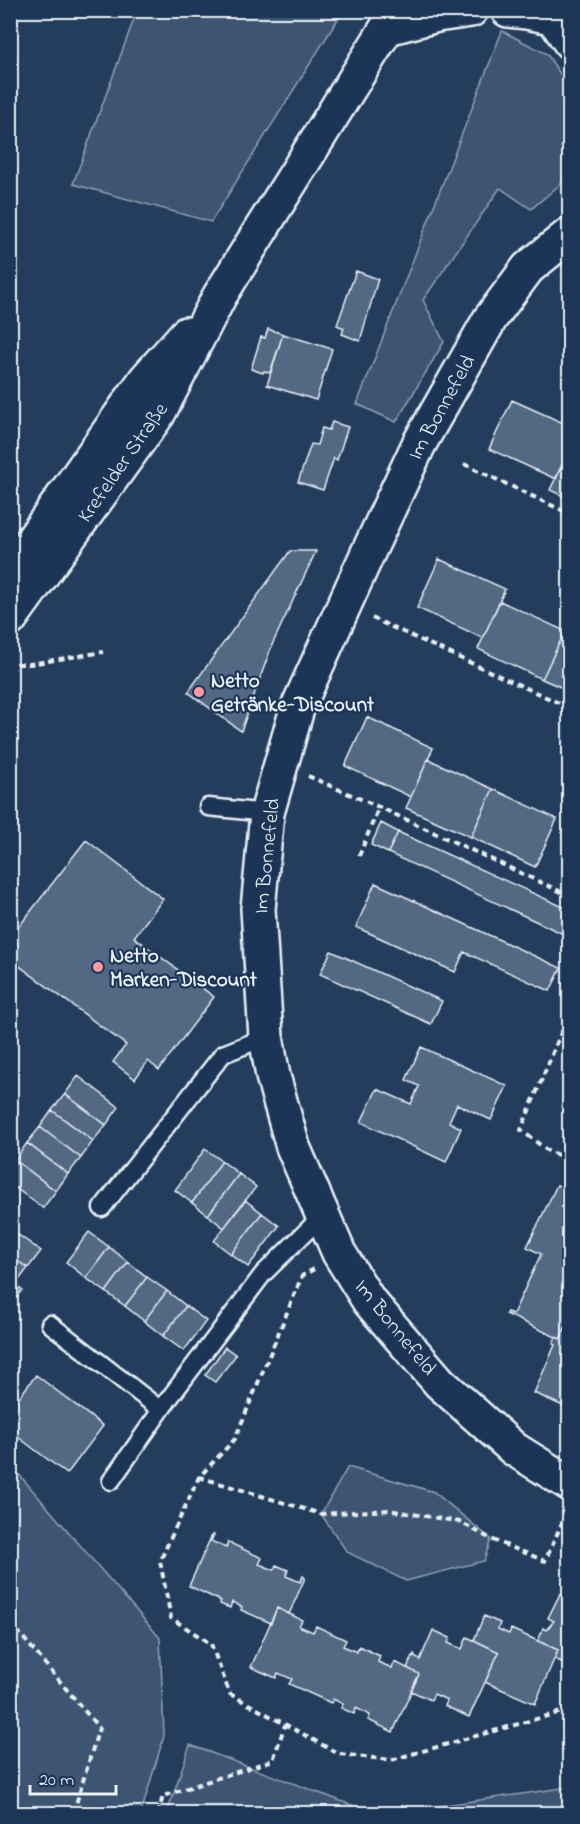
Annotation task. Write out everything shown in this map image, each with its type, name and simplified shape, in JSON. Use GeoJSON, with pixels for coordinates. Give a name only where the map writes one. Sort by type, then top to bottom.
{"type":"FeatureCollection","features":[{"type":"Feature","properties":{"kind":"street"},"geometry":{"type":"LineString","coordinates":[[392,19],[471,10]]}},
{"type":"Feature","properties":{"kind":"street"},"geometry":{"type":"LineString","coordinates":[[508,10],[527,12],[556,23]]}},
{"type":"Feature","properties":{"kind":"street","name":"Krefelder Straße"},"geometry":{"type":"LineString","coordinates":[[10,620],[158,414],[219,297],[392,19]]}},
{"type":"Feature","properties":{"kind":"street","name":"Im Bonnefeld"},"geometry":{"type":"LineString","coordinates":[[570,234],[528,268],[490,320],[419,444],[344,605],[297,710],[280,764],[267,813],[258,909],[266,1037],[273,1076],[293,1147],[339,1253],[369,1301],[440,1383],[514,1449],[570,1484]]}},
{"type":"Feature","properties":{"kind":"street","name":"Krefelder Straße"},"geometry":{"type":"LineString","coordinates":[[10,572],[146,379],[219,297]]}},
{"type":"Feature","properties":{"kind":"lane"},"geometry":{"type":"LineString","coordinates":[[208,807],[267,813]]}},
{"type":"Feature","properties":{"kind":"lane"},"geometry":{"type":"LineString","coordinates":[[102,1208],[223,1054],[266,1037]]}},
{"type":"Feature","properties":{"kind":"lane"},"geometry":{"type":"LineString","coordinates":[[111,1480],[263,1274],[323,1215]]}},
{"type":"Feature","properties":{"kind":"lane"},"geometry":{"type":"LineString","coordinates":[[50,1324],[161,1410]]}},
{"type":"Feature","properties":{"kind":"path"},"geometry":{"type":"LineString","coordinates":[[464,464],[570,514]]}},
{"type":"Feature","properties":{"kind":"path"},"geometry":{"type":"LineString","coordinates":[[344,605],[570,708]]}},
{"type":"Feature","properties":{"kind":"path"},"geometry":{"type":"LineString","coordinates":[[10,672],[17,664],[103,652]]}},
{"type":"Feature","properties":{"kind":"path"},"geometry":{"type":"LineString","coordinates":[[280,764],[379,807],[570,896]]}},
{"type":"Feature","properties":{"kind":"path"},"geometry":{"type":"LineString","coordinates":[[359,856],[379,807]]}},
{"type":"Feature","properties":{"kind":"path"},"geometry":{"type":"LineString","coordinates":[[570,1011],[521,1130],[548,1151],[570,1160]]}},
{"type":"Feature","properties":{"kind":"path"},"geometry":{"type":"LineString","coordinates":[[339,1253],[302,1276],[235,1439],[199,1477],[160,1561],[171,1618],[211,1644],[230,1694],[339,1754],[391,1760],[570,1708]]}},
{"type":"Feature","properties":{"kind":"path"},"geometry":{"type":"LineString","coordinates":[[199,1477],[321,1514],[389,1510],[460,1522],[491,1539],[545,1561],[570,1506]]}},
{"type":"Feature","properties":{"kind":"path"},"geometry":{"type":"LineString","coordinates":[[10,1622],[99,1728],[73,1814]]}},
{"type":"Feature","properties":{"kind":"path"},"geometry":{"type":"LineString","coordinates":[[158,1814],[163,1796],[273,1760],[285,1725]]}},
{"type":"Feature","properties":{"kind":"path"},"geometry":{"type":"LineString","coordinates":[[10,1805],[36,1814]]}},
{"type":"Feature","properties":{"kind":"shaded area"},"geometry":{"type":"Polygon","coordinates":[[[137,11],[343,11],[211,222],[73,184],[137,11]]]}},
{"type":"Feature","properties":{"kind":"shaded area"},"geometry":{"type":"Polygon","coordinates":[[[502,31],[547,54],[569,88],[569,177],[531,209],[500,188],[423,300],[444,342],[396,422],[357,404],[502,31]]]}},
{"type":"Feature","properties":{"kind":"shaded area"},"geometry":{"type":"Polygon","coordinates":[[[10,1464],[160,1638],[164,1736],[141,1813],[11,1813],[10,1464]]]}},
{"type":"Feature","properties":{"kind":"shaded area"},"geometry":{"type":"Polygon","coordinates":[[[348,1467],[434,1492],[491,1539],[484,1561],[406,1581],[347,1552],[321,1514],[348,1467]]]}},
{"type":"Feature","properties":{"kind":"shaded area"},"geometry":{"type":"Polygon","coordinates":[[[190,1745],[373,1813],[167,1813],[190,1745]]]}},
{"type":"Feature","properties":{"kind":"shaded area"},"geometry":{"type":"Polygon","coordinates":[[[569,1787],[569,1813],[391,1813],[569,1787]]]}},
{"type":"Feature","properties":{"kind":"building"},"geometry":{"type":"Polygon","coordinates":[[[356,271],[378,279],[360,341],[342,334],[344,328],[337,325],[356,271]]]}},
{"type":"Feature","properties":{"kind":"building"},"geometry":{"type":"Polygon","coordinates":[[[268,329],[283,334],[270,373],[264,371],[263,373],[251,369],[261,337],[265,338],[268,329]]]}},
{"type":"Feature","properties":{"kind":"building"},"geometry":{"type":"Polygon","coordinates":[[[283,334],[332,349],[316,400],[267,385],[283,334]]]}},
{"type":"Feature","properties":{"kind":"building"},"geometry":{"type":"Polygon","coordinates":[[[512,400],[570,426],[570,448],[556,479],[489,449],[512,400]]]}},
{"type":"Feature","properties":{"kind":"building"},"geometry":{"type":"Polygon","coordinates":[[[332,422],[348,427],[337,460],[334,458],[323,490],[298,482],[311,444],[317,445],[322,428],[329,430],[332,422]]]}},
{"type":"Feature","properties":{"kind":"building"},"geometry":{"type":"Polygon","coordinates":[[[570,448],[570,499],[550,490],[570,448]]]}},
{"type":"Feature","properties":{"kind":"building"},"geometry":{"type":"Polygon","coordinates":[[[290,551],[316,551],[272,645],[241,731],[188,692],[290,551]]]}},
{"type":"Feature","properties":{"kind":"building"},"geometry":{"type":"Polygon","coordinates":[[[439,559],[505,589],[483,638],[417,608],[439,559]]]}},
{"type":"Feature","properties":{"kind":"building"},"geometry":{"type":"Polygon","coordinates":[[[500,601],[565,631],[542,679],[478,649],[500,601]]]}},
{"type":"Feature","properties":{"kind":"building"},"geometry":{"type":"Polygon","coordinates":[[[565,631],[570,633],[570,691],[542,679],[565,631]]]}},
{"type":"Feature","properties":{"kind":"building"},"geometry":{"type":"Polygon","coordinates":[[[367,717],[433,748],[411,797],[345,766],[367,717]]]}},
{"type":"Feature","properties":{"kind":"building"},"geometry":{"type":"Polygon","coordinates":[[[428,759],[493,789],[471,837],[406,808],[428,759]]]}},
{"type":"Feature","properties":{"kind":"building"},"geometry":{"type":"Polygon","coordinates":[[[493,789],[557,819],[535,867],[471,837],[493,789]]]}},
{"type":"Feature","properties":{"kind":"building"},"geometry":{"type":"Polygon","coordinates":[[[381,823],[398,832],[388,853],[371,845],[381,823]]]}},
{"type":"Feature","properties":{"kind":"building"},"geometry":{"type":"Polygon","coordinates":[[[398,832],[570,910],[570,937],[388,853],[398,832]]]}},
{"type":"Feature","properties":{"kind":"building","name":"Netto Marken-Discount"},"geometry":{"type":"Polygon","coordinates":[[[86,840],[163,899],[134,937],[214,997],[159,1070],[148,1061],[135,1079],[113,1062],[126,1045],[10,959],[10,938],[86,840]]]}},
{"type":"Feature","properties":{"kind":"building"},"geometry":{"type":"Polygon","coordinates":[[[375,883],[561,968],[550,991],[464,952],[455,972],[356,927],[375,883]]]}},
{"type":"Feature","properties":{"kind":"building"},"geometry":{"type":"Polygon","coordinates":[[[331,951],[442,1001],[431,1024],[320,974],[331,951]]]}},
{"type":"Feature","properties":{"kind":"building"},"geometry":{"type":"Polygon","coordinates":[[[421,1047],[507,1086],[491,1120],[457,1104],[449,1122],[461,1128],[446,1162],[361,1122],[377,1089],[411,1104],[419,1086],[406,1080],[421,1047]]]}},
{"type":"Feature","properties":{"kind":"building"},"geometry":{"type":"Polygon","coordinates":[[[78,1076],[119,1107],[106,1125],[65,1094],[78,1076]]]}},
{"type":"Feature","properties":{"kind":"building"},"geometry":{"type":"Polygon","coordinates":[[[65,1094],[106,1125],[93,1141],[52,1110],[65,1094]]]}},
{"type":"Feature","properties":{"kind":"building"},"geometry":{"type":"Polygon","coordinates":[[[52,1110],[93,1141],[81,1158],[40,1127],[52,1110]]]}},
{"type":"Feature","properties":{"kind":"building"},"geometry":{"type":"Polygon","coordinates":[[[40,1127],[81,1158],[68,1174],[27,1143],[40,1127]]]}},
{"type":"Feature","properties":{"kind":"building"},"geometry":{"type":"Polygon","coordinates":[[[27,1143],[68,1174],[56,1191],[15,1160],[27,1143]]]}},
{"type":"Feature","properties":{"kind":"building"},"geometry":{"type":"Polygon","coordinates":[[[205,1149],[222,1161],[192,1203],[175,1190],[205,1149]]]}},
{"type":"Feature","properties":{"kind":"building"},"geometry":{"type":"Polygon","coordinates":[[[15,1160],[56,1191],[43,1208],[10,1184],[10,1166],[15,1160]]]}},
{"type":"Feature","properties":{"kind":"building"},"geometry":{"type":"Polygon","coordinates":[[[222,1161],[239,1174],[208,1215],[192,1203],[222,1161]]]}},
{"type":"Feature","properties":{"kind":"building"},"geometry":{"type":"Polygon","coordinates":[[[239,1174],[256,1187],[224,1228],[208,1215],[239,1174]]]}},
{"type":"Feature","properties":{"kind":"building"},"geometry":{"type":"Polygon","coordinates":[[[557,1185],[570,1190],[570,1318],[560,1339],[506,1314],[507,1312],[513,1314],[541,1254],[527,1247],[557,1185]]]}},
{"type":"Feature","properties":{"kind":"building"},"geometry":{"type":"Polygon","coordinates":[[[245,1200],[262,1213],[231,1254],[214,1241],[245,1200]]]}},
{"type":"Feature","properties":{"kind":"building"},"geometry":{"type":"Polygon","coordinates":[[[262,1213],[279,1226],[248,1267],[231,1254],[262,1213]]]}},
{"type":"Feature","properties":{"kind":"building"},"geometry":{"type":"Polygon","coordinates":[[[10,1229],[41,1251],[28,1268],[10,1256],[10,1229]]]}},
{"type":"Feature","properties":{"kind":"building"},"geometry":{"type":"Polygon","coordinates":[[[89,1232],[109,1247],[86,1278],[66,1262],[89,1232]]]}},
{"type":"Feature","properties":{"kind":"building"},"geometry":{"type":"Polygon","coordinates":[[[109,1247],[128,1262],[106,1292],[86,1278],[109,1247]]]}},
{"type":"Feature","properties":{"kind":"building"},"geometry":{"type":"Polygon","coordinates":[[[10,1256],[28,1268],[15,1285],[10,1282],[10,1256]]]}},
{"type":"Feature","properties":{"kind":"building"},"geometry":{"type":"Polygon","coordinates":[[[128,1262],[147,1277],[125,1306],[106,1292],[128,1262]]]}},
{"type":"Feature","properties":{"kind":"building"},"geometry":{"type":"Polygon","coordinates":[[[147,1277],[167,1291],[144,1321],[125,1306],[147,1277]]]}},
{"type":"Feature","properties":{"kind":"building"},"geometry":{"type":"Polygon","coordinates":[[[10,1282],[22,1290],[10,1305],[10,1282]]]}},
{"type":"Feature","properties":{"kind":"building"},"geometry":{"type":"Polygon","coordinates":[[[167,1291],[186,1306],[163,1336],[144,1321],[167,1291]]]}},
{"type":"Feature","properties":{"kind":"building"},"geometry":{"type":"Polygon","coordinates":[[[186,1306],[206,1321],[184,1351],[163,1336],[186,1306]]]}},
{"type":"Feature","properties":{"kind":"building"},"geometry":{"type":"Polygon","coordinates":[[[565,1328],[570,1330],[570,1409],[534,1393],[555,1345],[553,1344],[556,1337],[560,1339],[565,1328]]]}},
{"type":"Feature","properties":{"kind":"building"},"geometry":{"type":"Polygon","coordinates":[[[225,1347],[236,1355],[215,1382],[205,1375],[225,1347]]]}},
{"type":"Feature","properties":{"kind":"building"},"geometry":{"type":"Polygon","coordinates":[[[36,1375],[103,1426],[67,1474],[10,1431],[10,1409],[36,1375]]]}},
{"type":"Feature","properties":{"kind":"building"},"geometry":{"type":"Polygon","coordinates":[[[212,1535],[214,1535],[211,1541],[226,1548],[228,1542],[262,1558],[259,1564],[274,1570],[276,1565],[288,1570],[286,1576],[300,1582],[303,1576],[305,1578],[289,1614],[277,1608],[271,1623],[241,1610],[242,1607],[232,1602],[230,1608],[220,1604],[221,1601],[189,1586],[212,1535]]]}},
{"type":"Feature","properties":{"kind":"building"},"geometry":{"type":"Polygon","coordinates":[[[570,1586],[570,1666],[555,1659],[558,1650],[538,1641],[543,1628],[546,1630],[554,1621],[548,1618],[560,1594],[565,1596],[570,1586]]]}},
{"type":"Feature","properties":{"kind":"building"},"geometry":{"type":"Polygon","coordinates":[[[277,1608],[302,1620],[299,1626],[313,1632],[316,1626],[346,1640],[343,1646],[357,1652],[359,1646],[380,1656],[378,1662],[392,1668],[395,1662],[419,1674],[393,1732],[368,1720],[370,1715],[356,1708],[354,1714],[341,1708],[343,1704],[333,1699],[331,1703],[289,1684],[292,1679],[278,1673],[276,1678],[251,1667],[277,1608]]]}},
{"type":"Feature","properties":{"kind":"building"},"geometry":{"type":"Polygon","coordinates":[[[484,1616],[500,1623],[498,1629],[509,1634],[511,1629],[558,1650],[535,1704],[485,1682],[499,1652],[474,1640],[484,1616]]]}},
{"type":"Feature","properties":{"kind":"building"},"geometry":{"type":"Polygon","coordinates":[[[433,1630],[450,1638],[448,1643],[462,1649],[467,1637],[499,1652],[469,1717],[445,1706],[447,1700],[434,1694],[431,1700],[411,1691],[419,1674],[407,1668],[414,1654],[414,1657],[420,1660],[433,1630]]]}},
{"type":"Feature","properties":{"kind":"place","name":"Netto Getränke-Discount"},"geometry":{"type":"Point","coordinates":[199,692]}},
{"type":"Feature","properties":{"kind":"place","name":"Netto Marken-Discount"},"geometry":{"type":"Point","coordinates":[98,967]}}]}
